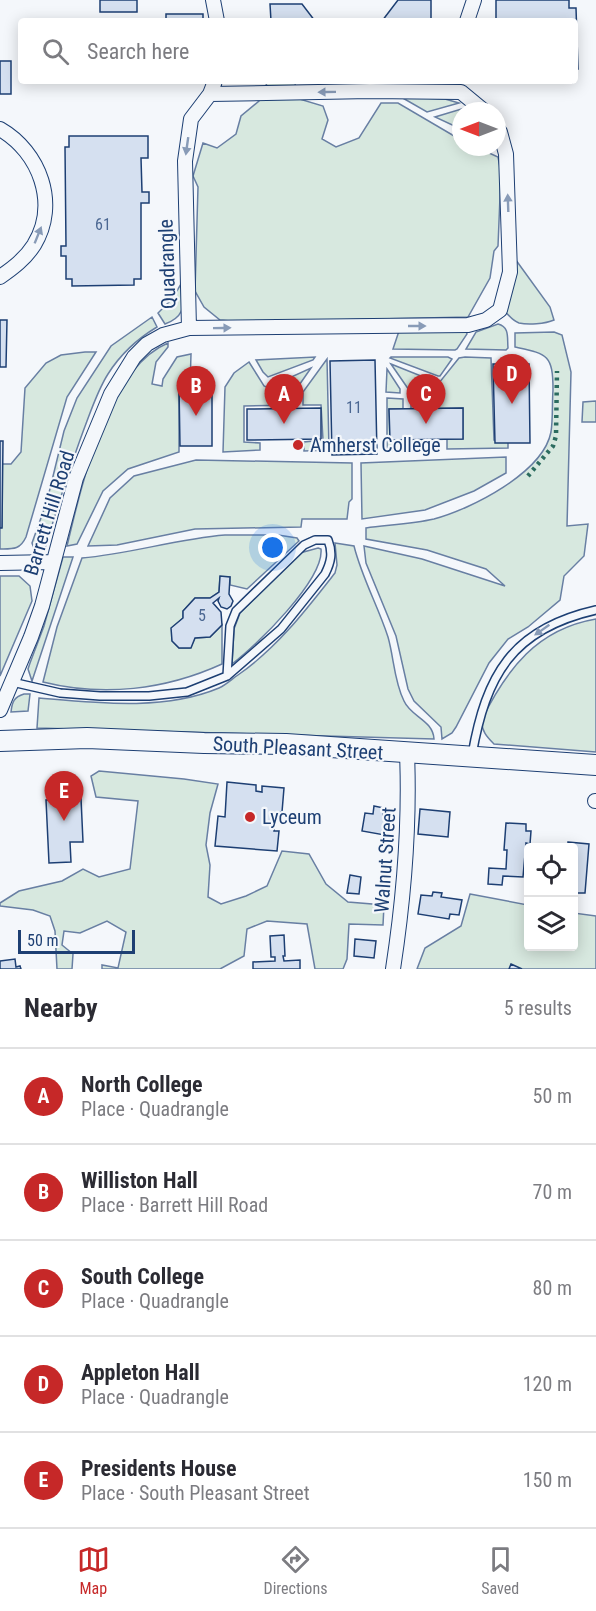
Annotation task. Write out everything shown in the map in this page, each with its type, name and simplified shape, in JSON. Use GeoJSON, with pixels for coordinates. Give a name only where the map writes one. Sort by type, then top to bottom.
{"type":"FeatureCollection","features":[{"type":"Feature","properties":{"kind":"main road","name":"South Pleasant Street"},"geometry":{"type":"LineString","coordinates":[[0,741],[87,738],[286,744],[596,765]]}},
{"type":"Feature","properties":{"kind":"street"},"geometry":{"type":"LineString","coordinates":[[213,0],[216,18]]}},
{"type":"Feature","properties":{"kind":"street"},"geometry":{"type":"LineString","coordinates":[[468,18],[474,0]]}},
{"type":"Feature","properties":{"kind":"street","name":"Quadrangle"},"geometry":{"type":"LineString","coordinates":[[476,102],[461,86],[370,91],[212,88],[191,119],[185,161],[189,328],[468,325],[486,320],[500,310],[510,272],[506,154]]}},
{"type":"Feature","properties":{"kind":"street"},"geometry":{"type":"LineString","coordinates":[[0,129],[14,136],[30,154],[41,175],[45,199],[43,222],[34,245],[20,263],[0,277]]}},
{"type":"Feature","properties":{"kind":"street","name":"Barrett Hill Road"},"geometry":{"type":"LineString","coordinates":[[0,710],[31,637],[76,478],[111,394],[134,357],[147,344],[163,335],[189,328]]}},
{"type":"Feature","properties":{"kind":"street"},"geometry":{"type":"LineString","coordinates":[[0,563],[53,561]]}},
{"type":"Feature","properties":{"kind":"street","name":"Walnut Street"},"geometry":{"type":"LineString","coordinates":[[393,969],[401,913],[408,830],[407,753]]}},
{"type":"Feature","properties":{"kind":"lane"},"geometry":{"type":"LineString","coordinates":[[12,682],[60,693],[149,696],[187,692],[227,676],[281,629],[325,574],[332,550],[328,540],[315,540],[304,545],[236,611],[230,626],[227,676]]}},
{"type":"Feature","properties":{"kind":"lane"},"geometry":{"type":"LineString","coordinates":[[471,756],[478,720],[488,691],[500,669],[521,645],[549,626],[571,615],[596,610]]}},
{"type":"Feature","properties":{"kind":"shaded area"},"geometry":{"type":"Polygon","coordinates":[[[267,84],[295,84],[296,98],[323,106],[328,120],[322,139],[336,147],[359,138],[381,103],[398,103],[452,135],[452,156],[498,157],[501,172],[498,246],[494,251],[490,278],[468,317],[241,322],[220,320],[204,307],[195,291],[198,187],[193,176],[203,143],[217,148],[236,134],[241,116],[259,101],[267,84]]]}},
{"type":"Feature","properties":{"kind":"shaded area"},"geometry":{"type":"Polygon","coordinates":[[[401,97],[445,99],[456,102],[452,102],[452,105],[427,112],[401,97]]]}},
{"type":"Feature","properties":{"kind":"shaded area"},"geometry":{"type":"Polygon","coordinates":[[[452,112],[452,125],[435,117],[452,112]]]}},
{"type":"Feature","properties":{"kind":"shaded area"},"geometry":{"type":"Polygon","coordinates":[[[513,256],[550,307],[554,320],[536,324],[519,323],[504,310],[513,256]]]}},
{"type":"Feature","properties":{"kind":"shaded area"},"geometry":{"type":"Polygon","coordinates":[[[181,284],[183,285],[183,299],[180,314],[165,324],[158,313],[172,299],[181,284]]]}},
{"type":"Feature","properties":{"kind":"shaded area"},"geometry":{"type":"Polygon","coordinates":[[[152,317],[157,327],[124,354],[102,385],[76,453],[45,548],[34,549],[32,543],[47,501],[64,431],[77,398],[111,346],[152,317]]]}},
{"type":"Feature","properties":{"kind":"shaded area"},"geometry":{"type":"Polygon","coordinates":[[[498,324],[506,330],[508,348],[506,350],[466,349],[476,332],[498,324]]]}},
{"type":"Feature","properties":{"kind":"shaded area"},"geometry":{"type":"Polygon","coordinates":[[[399,331],[466,331],[467,334],[455,350],[393,349],[399,331]]]}},
{"type":"Feature","properties":{"kind":"shaded area"},"geometry":{"type":"Polygon","coordinates":[[[554,332],[562,335],[571,372],[567,526],[588,524],[584,556],[564,576],[560,600],[528,627],[508,639],[489,663],[456,727],[452,733],[442,739],[441,727],[414,701],[408,689],[396,636],[366,563],[364,546],[422,559],[505,586],[486,569],[427,550],[366,539],[366,528],[426,521],[467,507],[503,487],[535,461],[545,447],[551,432],[552,369],[541,354],[515,347],[515,333],[554,332]]]}},
{"type":"Feature","properties":{"kind":"shaded area"},"geometry":{"type":"Polygon","coordinates":[[[168,343],[168,347],[156,362],[152,384],[162,386],[163,379],[177,357],[191,354],[190,387],[179,387],[179,452],[128,469],[103,491],[77,544],[67,546],[89,463],[113,403],[128,377],[147,357],[168,343]]]}},
{"type":"Feature","properties":{"kind":"shaded area"},"geometry":{"type":"Polygon","coordinates":[[[96,352],[67,397],[26,537],[16,548],[0,549],[2,464],[11,464],[21,452],[25,388],[46,363],[61,355],[96,352]]]}},
{"type":"Feature","properties":{"kind":"shaded area"},"geometry":{"type":"Polygon","coordinates":[[[315,357],[313,360],[268,377],[256,360],[315,357]]]}},
{"type":"Feature","properties":{"kind":"shaded area"},"geometry":{"type":"Polygon","coordinates":[[[391,357],[448,357],[452,359],[438,376],[391,357]]]}},
{"type":"Feature","properties":{"kind":"shaded area"},"geometry":{"type":"Polygon","coordinates":[[[459,358],[491,358],[494,440],[508,440],[508,448],[447,449],[447,439],[463,439],[463,408],[411,409],[411,397],[439,383],[459,358]]]}},
{"type":"Feature","properties":{"kind":"shaded area"},"geometry":{"type":"Polygon","coordinates":[[[327,359],[329,450],[304,451],[304,442],[323,440],[321,405],[303,405],[303,392],[327,359]]]}},
{"type":"Feature","properties":{"kind":"shaded area"},"geometry":{"type":"Polygon","coordinates":[[[249,362],[264,386],[295,399],[295,405],[244,406],[244,442],[260,443],[260,450],[223,452],[225,387],[234,373],[249,362]]]}},
{"type":"Feature","properties":{"kind":"shaded area"},"geometry":{"type":"Polygon","coordinates":[[[391,364],[431,380],[431,382],[409,390],[391,364]]]}},
{"type":"Feature","properties":{"kind":"shaded area"},"geometry":{"type":"Polygon","coordinates":[[[311,368],[295,391],[278,383],[311,368]]]}},
{"type":"Feature","properties":{"kind":"shaded area"},"geometry":{"type":"Polygon","coordinates":[[[387,369],[400,389],[400,393],[386,392],[387,369]]]}},
{"type":"Feature","properties":{"kind":"shaded area"},"geometry":{"type":"Polygon","coordinates":[[[387,398],[403,399],[403,409],[389,409],[390,439],[402,440],[402,450],[387,451],[387,398]]]}},
{"type":"Feature","properties":{"kind":"shaded area"},"geometry":{"type":"Polygon","coordinates":[[[596,401],[596,422],[582,422],[583,402],[596,401]]]}},
{"type":"Feature","properties":{"kind":"shaded area"},"geometry":{"type":"Polygon","coordinates":[[[506,457],[506,473],[474,491],[425,510],[362,519],[361,463],[506,457]]]}},
{"type":"Feature","properties":{"kind":"shaded area"},"geometry":{"type":"Polygon","coordinates":[[[196,460],[352,463],[352,499],[349,502],[347,519],[302,519],[301,527],[195,529],[117,545],[88,546],[110,498],[134,476],[196,460]]]}},
{"type":"Feature","properties":{"kind":"shaded area"},"geometry":{"type":"Polygon","coordinates":[[[225,535],[278,535],[297,538],[299,541],[247,589],[230,585],[230,577],[220,577],[219,592],[210,598],[195,598],[183,611],[183,618],[172,628],[172,641],[179,648],[190,648],[195,638],[210,637],[222,625],[222,664],[178,680],[134,688],[88,689],[43,682],[57,627],[82,558],[225,535]]]}},
{"type":"Feature","properties":{"kind":"shaded area"},"geometry":{"type":"Polygon","coordinates":[[[335,543],[354,546],[388,637],[396,677],[404,701],[430,727],[434,739],[37,728],[39,698],[107,703],[153,703],[198,695],[224,685],[278,641],[335,573],[337,565],[335,543]]]}},
{"type":"Feature","properties":{"kind":"shaded area"},"geometry":{"type":"Polygon","coordinates":[[[321,549],[319,562],[312,578],[287,611],[232,664],[234,629],[240,613],[300,553],[321,549]]]}},
{"type":"Feature","properties":{"kind":"shaded area"},"geometry":{"type":"Polygon","coordinates":[[[63,557],[73,557],[32,681],[28,669],[44,626],[63,557]]]}},
{"type":"Feature","properties":{"kind":"shaded area"},"geometry":{"type":"Polygon","coordinates":[[[0,576],[19,576],[30,586],[32,601],[0,676],[0,576]]]}},
{"type":"Feature","properties":{"kind":"shaded area"},"geometry":{"type":"Polygon","coordinates":[[[596,619],[596,752],[494,744],[484,730],[482,719],[514,668],[526,654],[557,632],[575,624],[596,619]]]}},
{"type":"Feature","properties":{"kind":"shaded area"},"geometry":{"type":"Polygon","coordinates":[[[24,694],[30,694],[28,711],[11,712],[14,700],[24,694]]]}},
{"type":"Feature","properties":{"kind":"shaded area"},"geometry":{"type":"Polygon","coordinates":[[[99,771],[218,784],[210,813],[206,845],[210,865],[208,897],[221,904],[246,896],[267,886],[282,851],[309,854],[326,884],[348,902],[384,905],[383,925],[349,924],[347,959],[343,969],[315,969],[307,924],[267,921],[247,929],[244,956],[220,969],[102,969],[102,965],[118,968],[126,932],[107,921],[80,933],[64,931],[62,945],[73,954],[72,969],[57,969],[55,931],[50,916],[33,910],[0,906],[0,903],[19,891],[62,881],[83,869],[99,877],[130,869],[138,801],[96,797],[91,776],[99,771]]]}},
{"type":"Feature","properties":{"kind":"shaded area"},"geometry":{"type":"Polygon","coordinates":[[[470,894],[524,904],[524,951],[578,951],[578,914],[596,916],[596,969],[417,969],[425,948],[461,926],[470,894]]]}},
{"type":"Feature","properties":{"kind":"building"},"geometry":{"type":"Polygon","coordinates":[[[100,0],[137,0],[137,12],[100,12],[100,0]]]}},
{"type":"Feature","properties":{"kind":"building"},"geometry":{"type":"Polygon","coordinates":[[[398,0],[431,0],[431,18],[384,18],[398,0]]]}},
{"type":"Feature","properties":{"kind":"building"},"geometry":{"type":"Polygon","coordinates":[[[496,0],[569,0],[569,8],[576,8],[576,18],[496,18],[496,0]]]}},
{"type":"Feature","properties":{"kind":"building"},"geometry":{"type":"Polygon","coordinates":[[[270,4],[302,4],[313,18],[271,18],[270,4]]]}},
{"type":"Feature","properties":{"kind":"building"},"geometry":{"type":"Polygon","coordinates":[[[166,14],[203,14],[203,18],[166,18],[166,14]]]}},
{"type":"Feature","properties":{"kind":"building"},"geometry":{"type":"Polygon","coordinates":[[[0,61],[11,61],[11,94],[0,94],[0,61]]]}},
{"type":"Feature","properties":{"kind":"building"},"geometry":{"type":"Polygon","coordinates":[[[69,136],[148,136],[148,158],[141,158],[142,192],[149,192],[149,203],[141,203],[141,279],[134,279],[134,285],[72,286],[72,279],[66,279],[66,256],[61,256],[61,246],[66,246],[65,147],[69,147],[69,136]]]}},
{"type":"Feature","properties":{"kind":"building"},"geometry":{"type":"Polygon","coordinates":[[[0,320],[7,320],[6,367],[0,367],[0,320]]]}},
{"type":"Feature","properties":{"kind":"building"},"geometry":{"type":"Polygon","coordinates":[[[375,360],[377,454],[332,455],[330,361],[375,360]]]}},
{"type":"Feature","properties":{"kind":"building"},"geometry":{"type":"Polygon","coordinates":[[[493,364],[529,364],[530,443],[495,443],[493,364]]]}},
{"type":"Feature","properties":{"kind":"building"},"geometry":{"type":"Polygon","coordinates":[[[212,386],[212,446],[180,446],[179,387],[212,386]]]}},
{"type":"Feature","properties":{"kind":"building"},"geometry":{"type":"Polygon","coordinates":[[[321,408],[321,439],[247,440],[247,409],[321,408]]]}},
{"type":"Feature","properties":{"kind":"building"},"geometry":{"type":"Polygon","coordinates":[[[463,408],[463,439],[390,440],[389,409],[463,408]]]}},
{"type":"Feature","properties":{"kind":"building"},"geometry":{"type":"Polygon","coordinates":[[[0,441],[3,441],[2,528],[0,528],[0,441]]]}},
{"type":"Feature","properties":{"kind":"building"},"geometry":{"type":"Polygon","coordinates":[[[220,576],[230,577],[229,594],[233,601],[227,609],[221,607],[219,598],[213,603],[221,612],[222,625],[210,637],[195,638],[191,648],[179,648],[172,641],[171,628],[183,618],[183,611],[195,598],[210,598],[219,592],[220,576]]]}},
{"type":"Feature","properties":{"kind":"building","name":"Lyceum"},"geometry":{"type":"Polygon","coordinates":[[[227,782],[256,785],[256,791],[262,792],[262,786],[284,788],[282,812],[276,812],[274,831],[279,831],[277,851],[215,846],[218,816],[225,817],[227,782]]]}},
{"type":"Feature","properties":{"kind":"building"},"geometry":{"type":"Polygon","coordinates":[[[81,798],[83,842],[70,842],[71,862],[49,863],[46,800],[81,798]]]}},
{"type":"Feature","properties":{"kind":"building"},"geometry":{"type":"Polygon","coordinates":[[[374,806],[384,808],[383,816],[393,817],[390,836],[362,831],[365,813],[373,814],[374,806]]]}},
{"type":"Feature","properties":{"kind":"building"},"geometry":{"type":"Polygon","coordinates":[[[420,809],[450,812],[448,837],[418,834],[420,809]]]}},
{"type":"Feature","properties":{"kind":"building"},"geometry":{"type":"Polygon","coordinates":[[[506,823],[526,824],[526,831],[531,831],[530,843],[524,843],[523,877],[503,876],[502,885],[488,884],[489,868],[506,869],[507,850],[504,850],[506,823]]]}},
{"type":"Feature","properties":{"kind":"building"},"geometry":{"type":"Polygon","coordinates":[[[568,842],[589,844],[585,893],[578,893],[578,843],[568,842]]]}},
{"type":"Feature","properties":{"kind":"building"},"geometry":{"type":"Polygon","coordinates":[[[350,875],[361,877],[359,894],[347,893],[350,875]]]}},
{"type":"Feature","properties":{"kind":"building"},"geometry":{"type":"Polygon","coordinates":[[[433,892],[442,893],[441,897],[462,900],[459,915],[450,914],[449,919],[418,914],[421,895],[432,896],[433,892]]]}},
{"type":"Feature","properties":{"kind":"building"},"geometry":{"type":"Polygon","coordinates":[[[284,935],[284,961],[300,960],[300,969],[253,969],[253,962],[275,961],[275,957],[271,957],[270,936],[284,935]]]}},
{"type":"Feature","properties":{"kind":"building"},"geometry":{"type":"Polygon","coordinates":[[[355,939],[376,941],[374,958],[354,956],[355,939]]]}},
{"type":"Feature","properties":{"kind":"building"},"geometry":{"type":"Polygon","coordinates":[[[15,959],[16,967],[20,966],[21,969],[0,969],[0,961],[15,959]]]}},
{"type":"Feature","properties":{"kind":"building"},"geometry":{"type":"Polygon","coordinates":[[[511,964],[522,969],[509,969],[511,964]]]}},
{"type":"Feature","properties":{"kind":"hedge"},"geometry":{"type":"LineString","coordinates":[[528,476],[553,446],[556,436],[557,371]]}},
{"type":"Feature","properties":{"kind":"place","name":"Appleton Hall"},"geometry":{"type":"Point","coordinates":[512,404]}},
{"type":"Feature","properties":{"kind":"place","name":"Williston Hall"},"geometry":{"type":"Point","coordinates":[196,416]}},
{"type":"Feature","properties":{"kind":"place","name":"North College"},"geometry":{"type":"Point","coordinates":[284,424]}},
{"type":"Feature","properties":{"kind":"place","name":"South College"},"geometry":{"type":"Point","coordinates":[426,424]}},
{"type":"Feature","properties":{"kind":"place","name":"Amherst College"},"geometry":{"type":"Point","coordinates":[298,445]}},
{"type":"Feature","properties":{"kind":"place","name":"Lyceum"},"geometry":{"type":"Point","coordinates":[250,817]}},
{"type":"Feature","properties":{"kind":"place","name":"Presidents House"},"geometry":{"type":"Point","coordinates":[64,821]}}]}
